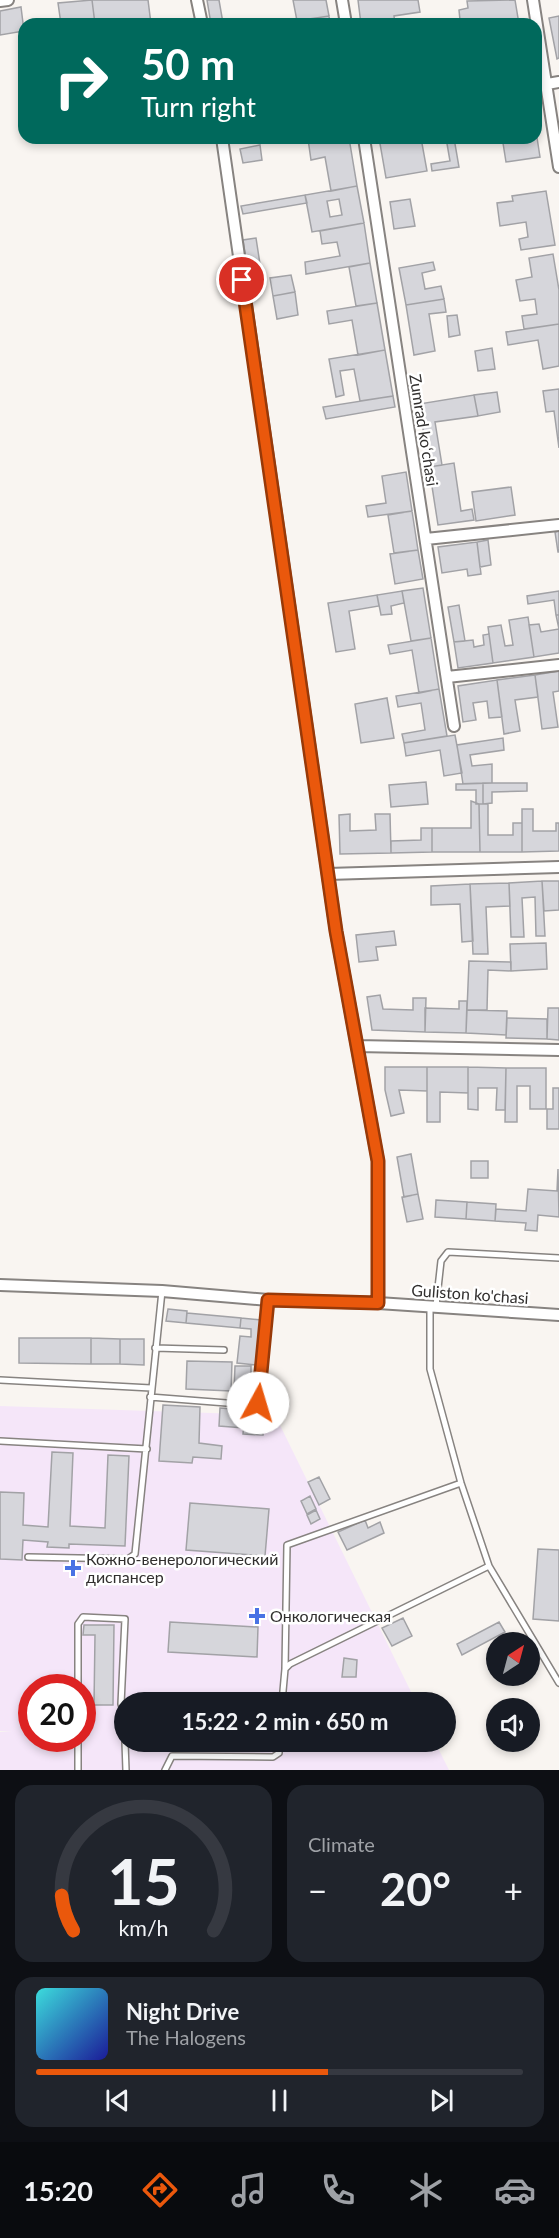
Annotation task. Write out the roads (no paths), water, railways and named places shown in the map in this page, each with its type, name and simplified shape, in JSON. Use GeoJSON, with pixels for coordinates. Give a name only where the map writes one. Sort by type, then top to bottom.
{"type":"FeatureCollection","features":[{"type":"Feature","properties":{"kind":"street"},"geometry":{"type":"LineString","coordinates":[[0,1],[8,0]]}},
{"type":"Feature","properties":{"kind":"street"},"geometry":{"type":"LineString","coordinates":[[197,0],[200,18]]}},
{"type":"Feature","properties":{"kind":"street"},"geometry":{"type":"LineString","coordinates":[[342,0],[345,18]]}},
{"type":"Feature","properties":{"kind":"street"},"geometry":{"type":"LineString","coordinates":[[533,0],[536,18]]}},
{"type":"Feature","properties":{"kind":"street"},"geometry":{"type":"LineString","coordinates":[[542,54],[559,167]]}},
{"type":"Feature","properties":{"kind":"street"},"geometry":{"type":"LineString","coordinates":[[542,85],[559,82]]}},
{"type":"Feature","properties":{"kind":"street"},"geometry":{"type":"LineString","coordinates":[[224,144],[328,874],[378,1161],[378,1303]]}},
{"type":"Feature","properties":{"kind":"street","name":"Zumrad koʻchasi"},"geometry":{"type":"LineString","coordinates":[[365,144],[454,726]]}},
{"type":"Feature","properties":{"kind":"street"},"geometry":{"type":"LineString","coordinates":[[426,539],[559,525]]}},
{"type":"Feature","properties":{"kind":"street"},"geometry":{"type":"LineString","coordinates":[[447,677],[559,665]]}},
{"type":"Feature","properties":{"kind":"street"},"geometry":{"type":"LineString","coordinates":[[328,874],[559,867]]}},
{"type":"Feature","properties":{"kind":"street"},"geometry":{"type":"LineString","coordinates":[[357,1046],[559,1050]]}},
{"type":"Feature","properties":{"kind":"street","name":"Guliston ko'chasi"},"geometry":{"type":"LineString","coordinates":[[0,1285],[162,1292],[268,1300],[378,1303],[559,1315]]}},
{"type":"Feature","properties":{"kind":"lane"},"geometry":{"type":"LineString","coordinates":[[559,1258],[448,1252],[441,1261],[433,1306],[430,1369],[461,1483],[489,1566],[559,1683]]}},
{"type":"Feature","properties":{"kind":"lane"},"geometry":{"type":"LineString","coordinates":[[28,1557],[128,1559],[135,1554],[162,1292]]}},
{"type":"Feature","properties":{"kind":"lane"},"geometry":{"type":"LineString","coordinates":[[150,1397],[252,1405],[258,1403],[268,1300]]}},
{"type":"Feature","properties":{"kind":"lane"},"geometry":{"type":"LineString","coordinates":[[155,1348],[224,1350]]}},
{"type":"Feature","properties":{"kind":"lane"},"geometry":{"type":"LineString","coordinates":[[0,1380],[151,1388]]}},
{"type":"Feature","properties":{"kind":"lane"},"geometry":{"type":"LineString","coordinates":[[0,1442],[147,1449]]}},
{"type":"Feature","properties":{"kind":"lane"},"geometry":{"type":"LineString","coordinates":[[283,1692],[287,1545],[461,1483]]}},
{"type":"Feature","properties":{"kind":"lane"},"geometry":{"type":"LineString","coordinates":[[285,1669],[290,1664],[489,1566]]}},
{"type":"Feature","properties":{"kind":"lane"},"geometry":{"type":"LineString","coordinates":[[78,1674],[78,1624],[82,1617],[125,1619],[122,1692]]}},
{"type":"Feature","properties":{"kind":"lane"},"geometry":{"type":"LineString","coordinates":[[78,1752],[78,1770]]}},
{"type":"Feature","properties":{"kind":"lane"},"geometry":{"type":"LineString","coordinates":[[125,1752],[126,1770]]}},
{"type":"Feature","properties":{"kind":"lane"},"geometry":{"type":"LineString","coordinates":[[165,1770],[172,1756],[273,1757],[279,1752]]}},
{"type":"Feature","properties":{"kind":"place","name":"Кожно-венерологический диспансер"},"geometry":{"type":"Point","coordinates":[73,1568]}},
{"type":"Feature","properties":{"kind":"place","name":"Онкологическая"},"geometry":{"type":"Point","coordinates":[257,1616]}}]}
